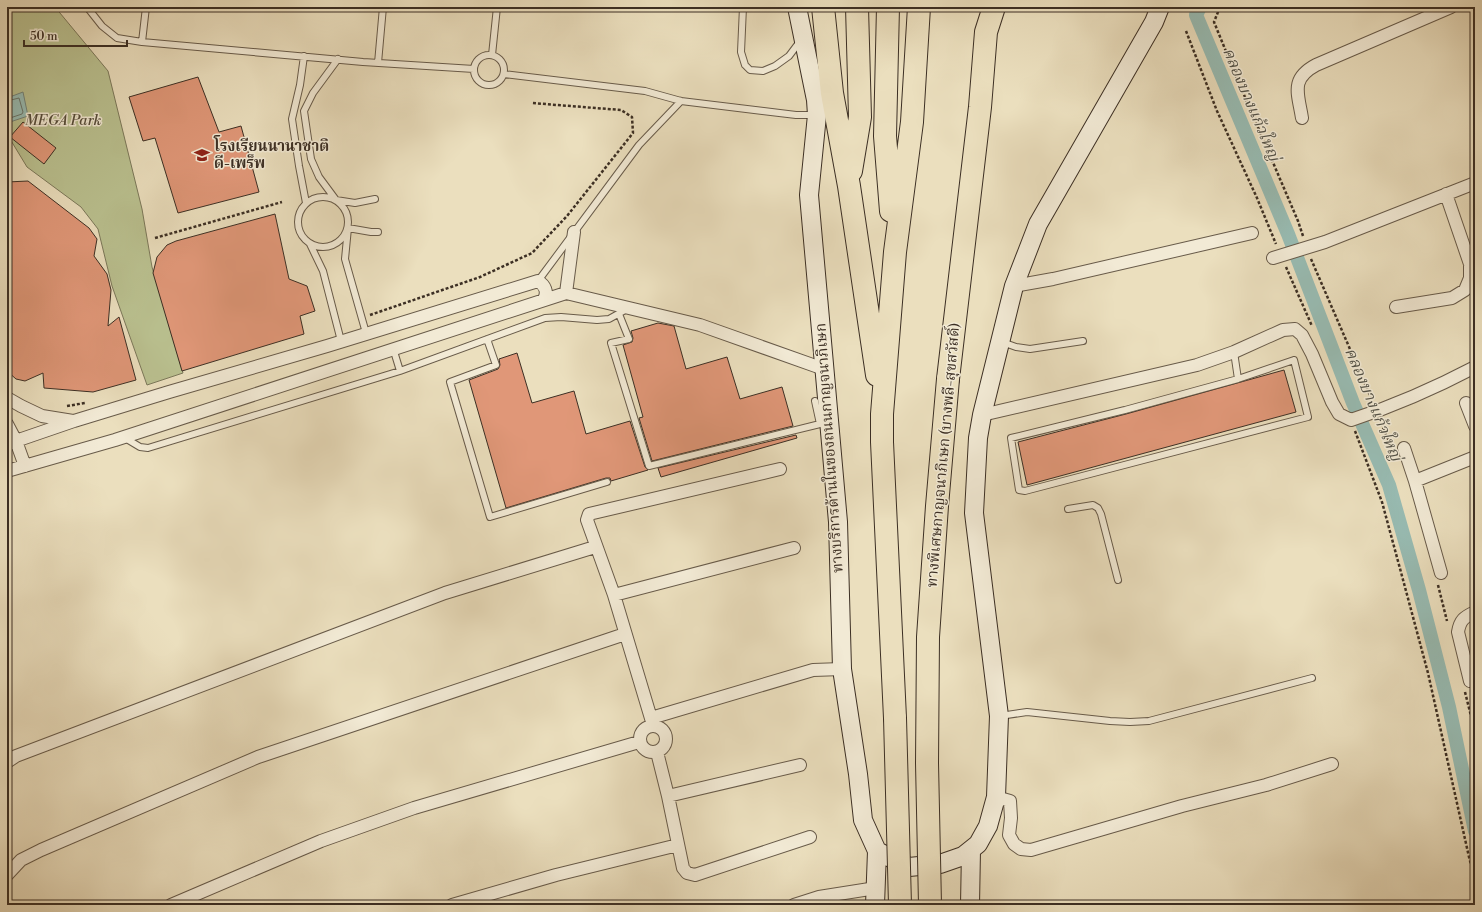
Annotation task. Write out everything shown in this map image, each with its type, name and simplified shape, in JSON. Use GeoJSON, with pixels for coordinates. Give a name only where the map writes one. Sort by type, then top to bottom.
{"type":"FeatureCollection","features":[{"type":"Feature","properties":{"kind":"highway"},"geometry":{"type":"LineString","coordinates":[[823,7],[832,93],[848,186],[882,414]]}},
{"type":"Feature","properties":{"kind":"highway"},"geometry":{"type":"LineString","coordinates":[[848,186],[860,123],[857,7]]}},
{"type":"Feature","properties":{"kind":"highway"},"geometry":{"type":"LineString","coordinates":[[888,7],[885,136],[895,252]]}},
{"type":"Feature","properties":{"kind":"highway"},"geometry":{"type":"LineString","coordinates":[[900,905],[896,760],[882,414],[895,252],[912,122],[919,7]]}},
{"type":"Feature","properties":{"kind":"highway"},"geometry":{"type":"LineString","coordinates":[[984,7],[986,32]]}},
{"type":"Feature","properties":{"kind":"highway","name":"ทางพิเศษกาญจนาภิเษก (บางพลี-สุขสวัสดิ์)"},"geometry":{"type":"LineString","coordinates":[[930,905],[927,763],[928,637],[937,506],[948,379],[980,107],[986,32],[994,7]]}},
{"type":"Feature","properties":{"kind":"main road","name":"ทางบริการด้านในของถนนกาญจนาภิเษก"},"geometry":{"type":"LineString","coordinates":[[797,7],[816,100],[817,115],[809,195],[838,522],[842,669],[858,774],[862,820],[878,852]]}},
{"type":"Feature","properties":{"kind":"main road"},"geometry":{"type":"LineString","coordinates":[[875,896],[878,852],[909,867],[940,864],[963,856],[971,850],[978,844],[988,826],[996,797],[999,716],[974,513],[978,438],[982,415],[1014,286],[1038,224],[1154,22],[1160,7]]}},
{"type":"Feature","properties":{"kind":"main road"},"geometry":{"type":"LineString","coordinates":[[970,905],[971,850]]}},
{"type":"Feature","properties":{"kind":"street"},"geometry":{"type":"LineString","coordinates":[[1302,118],[1297,85],[1300,77],[1306,70],[1451,7]]}},
{"type":"Feature","properties":{"kind":"street"},"geometry":{"type":"LineString","coordinates":[[1276,257],[1311,246],[1475,183]]}},
{"type":"Feature","properties":{"kind":"street"},"geometry":{"type":"LineString","coordinates":[[1396,307],[1452,298],[1465,290],[1470,278],[1470,264],[1446,194]]}},
{"type":"Feature","properties":{"kind":"street"},"geometry":{"type":"LineString","coordinates":[[566,293],[574,232]]}},
{"type":"Feature","properties":{"kind":"street"},"geometry":{"type":"LineString","coordinates":[[1014,286],[1053,279],[1252,233]]}},
{"type":"Feature","properties":{"kind":"street"},"geometry":{"type":"LineString","coordinates":[[12,442],[74,421],[538,280],[545,289],[546,294],[544,299]]}},
{"type":"Feature","properties":{"kind":"street"},"geometry":{"type":"LineString","coordinates":[[7,470],[124,437],[393,348],[566,293],[624,311],[700,325],[824,369]]}},
{"type":"Feature","properties":{"kind":"street"},"geometry":{"type":"LineString","coordinates":[[982,415],[1197,365],[1234,352],[1283,330],[1295,329],[1302,335],[1312,354],[1332,402],[1339,414],[1351,420],[1389,407],[1454,379],[1475,367]]}},
{"type":"Feature","properties":{"kind":"street"},"geometry":{"type":"LineString","coordinates":[[7,398],[42,416],[74,421]]}},
{"type":"Feature","properties":{"kind":"street"},"geometry":{"type":"LineString","coordinates":[[1466,403],[1475,426]]}},
{"type":"Feature","properties":{"kind":"street"},"geometry":{"type":"LineString","coordinates":[[7,424],[12,442],[25,466]]}},
{"type":"Feature","properties":{"kind":"street"},"geometry":{"type":"LineString","coordinates":[[1399,451],[1415,481],[1439,578]]}},
{"type":"Feature","properties":{"kind":"street"},"geometry":{"type":"LineString","coordinates":[[1415,481],[1475,457]]}},
{"type":"Feature","properties":{"kind":"street"},"geometry":{"type":"LineString","coordinates":[[780,469],[589,514],[587,520],[595,547],[614,595],[652,722],[664,731],[666,737],[666,743],[657,752],[646,751],[639,742],[639,736],[642,730],[652,722],[813,670],[842,669]]}},
{"type":"Feature","properties":{"kind":"street"},"geometry":{"type":"LineString","coordinates":[[7,762],[16,756],[445,593],[595,547]]}},
{"type":"Feature","properties":{"kind":"street"},"geometry":{"type":"LineString","coordinates":[[614,595],[794,548]]}},
{"type":"Feature","properties":{"kind":"street"},"geometry":{"type":"LineString","coordinates":[[1467,684],[1458,632],[1459,624],[1464,617],[1475,612]]}},
{"type":"Feature","properties":{"kind":"street"},"geometry":{"type":"LineString","coordinates":[[7,875],[21,860],[41,850],[258,757],[625,634]]}},
{"type":"Feature","properties":{"kind":"street"},"geometry":{"type":"LineString","coordinates":[[171,905],[321,841],[414,808],[639,742]]}},
{"type":"Feature","properties":{"kind":"street"},"geometry":{"type":"LineString","coordinates":[[657,752],[683,868],[687,873],[695,875],[810,837]]}},
{"type":"Feature","properties":{"kind":"street"},"geometry":{"type":"LineString","coordinates":[[996,797],[1010,801],[1011,818],[1009,835],[1014,844],[1021,849],[1031,850],[1182,806],[1266,786],[1332,764]]}},
{"type":"Feature","properties":{"kind":"street"},"geometry":{"type":"LineString","coordinates":[[668,796],[800,765]]}},
{"type":"Feature","properties":{"kind":"street"},"geometry":{"type":"LineString","coordinates":[[452,905],[556,875],[678,845]]}},
{"type":"Feature","properties":{"kind":"street"},"geometry":{"type":"LineString","coordinates":[[794,905],[819,897],[875,896]]}},
{"type":"Feature","properties":{"kind":"lane"},"geometry":{"type":"LineString","coordinates":[[87,7],[102,26],[117,38],[142,42],[338,59],[378,64],[474,69]]}},
{"type":"Feature","properties":{"kind":"lane"},"geometry":{"type":"LineString","coordinates":[[142,42],[146,7]]}},
{"type":"Feature","properties":{"kind":"lane"},"geometry":{"type":"LineString","coordinates":[[378,64],[383,7]]}},
{"type":"Feature","properties":{"kind":"lane"},"geometry":{"type":"LineString","coordinates":[[492,55],[497,7]]}},
{"type":"Feature","properties":{"kind":"lane"},"geometry":{"type":"LineString","coordinates":[[743,7],[741,52],[745,65],[750,70],[763,71],[775,66],[789,56],[803,38]]}},
{"type":"Feature","properties":{"kind":"lane"},"geometry":{"type":"LineString","coordinates":[[486,55],[492,55],[503,64],[504,74],[499,82],[485,85],[476,79],[474,69],[478,60],[486,55]]}},
{"type":"Feature","properties":{"kind":"lane"},"geometry":{"type":"LineString","coordinates":[[304,56],[300,85],[292,118],[306,203]]}},
{"type":"Feature","properties":{"kind":"lane"},"geometry":{"type":"LineString","coordinates":[[338,59],[313,93],[304,111],[311,159],[319,176],[336,200],[355,203],[375,200]]}},
{"type":"Feature","properties":{"kind":"lane"},"geometry":{"type":"LineString","coordinates":[[504,74],[645,91],[681,101],[796,115],[817,115]]}},
{"type":"Feature","properties":{"kind":"lane"},"geometry":{"type":"LineString","coordinates":[[538,280],[639,145],[681,101]]}},
{"type":"Feature","properties":{"kind":"lane"},"geometry":{"type":"LineString","coordinates":[[348,228],[345,235],[334,246],[326,248],[318,247],[310,244],[304,239],[298,225],[298,217],[301,209],[306,203],[313,199],[329,197],[343,205],[349,220],[345,259],[366,333]]}},
{"type":"Feature","properties":{"kind":"lane"},"geometry":{"type":"LineString","coordinates":[[348,228],[378,232]]}},
{"type":"Feature","properties":{"kind":"lane"},"geometry":{"type":"LineString","coordinates":[[310,244],[323,270],[341,341]]}},
{"type":"Feature","properties":{"kind":"lane"},"geometry":{"type":"LineString","coordinates":[[124,437],[140,447],[148,448],[400,371],[545,318],[561,317],[597,320],[609,319],[624,311],[629,339],[611,343],[649,466],[820,424],[815,401]]}},
{"type":"Feature","properties":{"kind":"lane"},"geometry":{"type":"LineString","coordinates":[[487,339],[496,366],[450,382],[490,517],[607,482]]}},
{"type":"Feature","properties":{"kind":"lane"},"geometry":{"type":"LineString","coordinates":[[1000,342],[1016,347],[1030,349],[1083,341]]}},
{"type":"Feature","properties":{"kind":"lane"},"geometry":{"type":"LineString","coordinates":[[393,348],[400,371]]}},
{"type":"Feature","properties":{"kind":"lane"},"geometry":{"type":"LineString","coordinates":[[1234,352],[1238,379]]}},
{"type":"Feature","properties":{"kind":"lane"},"geometry":{"type":"LineString","coordinates":[[1294,360],[1308,416],[1025,491],[1019,490],[1011,438],[1125,410],[1238,379],[1294,360]]}},
{"type":"Feature","properties":{"kind":"lane"},"geometry":{"type":"LineString","coordinates":[[1068,509],[1093,505],[1098,508],[1101,514],[1118,580]]}},
{"type":"Feature","properties":{"kind":"lane"},"geometry":{"type":"LineString","coordinates":[[999,716],[1027,712],[1110,721],[1149,721],[1312,678]]}},
{"type":"Feature","properties":{"kind":"path"},"geometry":{"type":"LineString","coordinates":[[1220,7],[1214,22],[1298,221],[1311,246],[1373,402]]}},
{"type":"Feature","properties":{"kind":"path"},"geometry":{"type":"LineString","coordinates":[[1186,31],[1217,112],[1257,198],[1276,257],[1299,295],[1314,331]]}},
{"type":"Feature","properties":{"kind":"path"},"geometry":{"type":"LineString","coordinates":[[364,317],[480,277],[532,252],[567,216],[634,133],[632,117],[621,110],[532,103]]}},
{"type":"Feature","properties":{"kind":"path"},"geometry":{"type":"LineString","coordinates":[[155,238],[282,202]]}},
{"type":"Feature","properties":{"kind":"path"},"geometry":{"type":"LineString","coordinates":[[62,405],[70,406],[89,402]]}},
{"type":"Feature","properties":{"kind":"path"},"geometry":{"type":"LineString","coordinates":[[1379,417],[1399,451]]}},
{"type":"Feature","properties":{"kind":"path"},"geometry":{"type":"LineString","coordinates":[[1351,420],[1382,502],[1402,576],[1428,673],[1468,857],[1475,880]]}},
{"type":"Feature","properties":{"kind":"path"},"geometry":{"type":"LineString","coordinates":[[1439,578],[1449,628]]}},
{"type":"Feature","properties":{"kind":"path"},"geometry":{"type":"LineString","coordinates":[[1467,684],[1475,732]]}},
{"type":"Feature","properties":{"kind":"green space","name":"MEGA Park"},"geometry":{"type":"Polygon","coordinates":[[[7,7],[55,7],[108,71],[142,209],[152,267],[183,373],[147,385],[112,286],[98,229],[81,207],[27,167],[7,134],[7,7]]]}},
{"type":"Feature","properties":{"kind":"water"},"geometry":{"type":"Polygon","coordinates":[[[23,92],[28,116],[7,123],[7,98],[23,92]]]}},
{"type":"Feature","properties":{"kind":"building"},"geometry":{"type":"Polygon","coordinates":[[[198,77],[219,132],[241,126],[259,192],[178,213],[155,138],[143,141],[129,97],[198,77]]]}},
{"type":"Feature","properties":{"kind":"building"},"geometry":{"type":"Polygon","coordinates":[[[23,122],[56,148],[44,164],[10,137],[23,122]]]}},
{"type":"Feature","properties":{"kind":"building"},"geometry":{"type":"Polygon","coordinates":[[[28,181],[89,228],[97,239],[94,256],[107,274],[111,290],[108,326],[119,317],[136,380],[93,392],[44,388],[43,373],[25,381],[16,379],[7,371],[7,182],[28,181]]]}},
{"type":"Feature","properties":{"kind":"building"},"geometry":{"type":"Polygon","coordinates":[[[275,214],[289,279],[307,286],[315,311],[300,316],[304,334],[182,371],[153,273],[157,257],[167,245],[176,241],[275,214]]]}},
{"type":"Feature","properties":{"kind":"building"},"geometry":{"type":"Polygon","coordinates":[[[658,323],[674,326],[686,369],[727,357],[740,399],[782,387],[793,426],[652,461],[639,418],[643,417],[623,345],[632,342],[633,338],[631,331],[658,323]]]}},
{"type":"Feature","properties":{"kind":"building"},"geometry":{"type":"Polygon","coordinates":[[[517,353],[532,403],[574,391],[586,434],[630,421],[645,467],[648,470],[611,481],[610,478],[606,478],[506,508],[469,380],[498,369],[500,365],[499,359],[517,353]]]}},
{"type":"Feature","properties":{"kind":"building"},"geometry":{"type":"Polygon","coordinates":[[[1284,370],[1296,412],[1027,485],[1018,442],[1284,370]]]}},
{"type":"Feature","properties":{"kind":"building"},"geometry":{"type":"Polygon","coordinates":[[[796,435],[797,438],[661,477],[658,468],[796,435]]]}},
{"type":"Feature","properties":{"kind":"waterway","name":"คลองบางแก้วใหญ่"},"geometry":{"type":"LineString","coordinates":[[1200,7],[1196,15],[1288,234],[1353,403],[1389,485],[1419,590],[1449,707],[1475,831]]}},
{"type":"Feature","properties":{"kind":"place","name":"โรงเรียนนานาชาติ ดี-เพร็พ"},"geometry":{"type":"Point","coordinates":[202,155]}}]}
